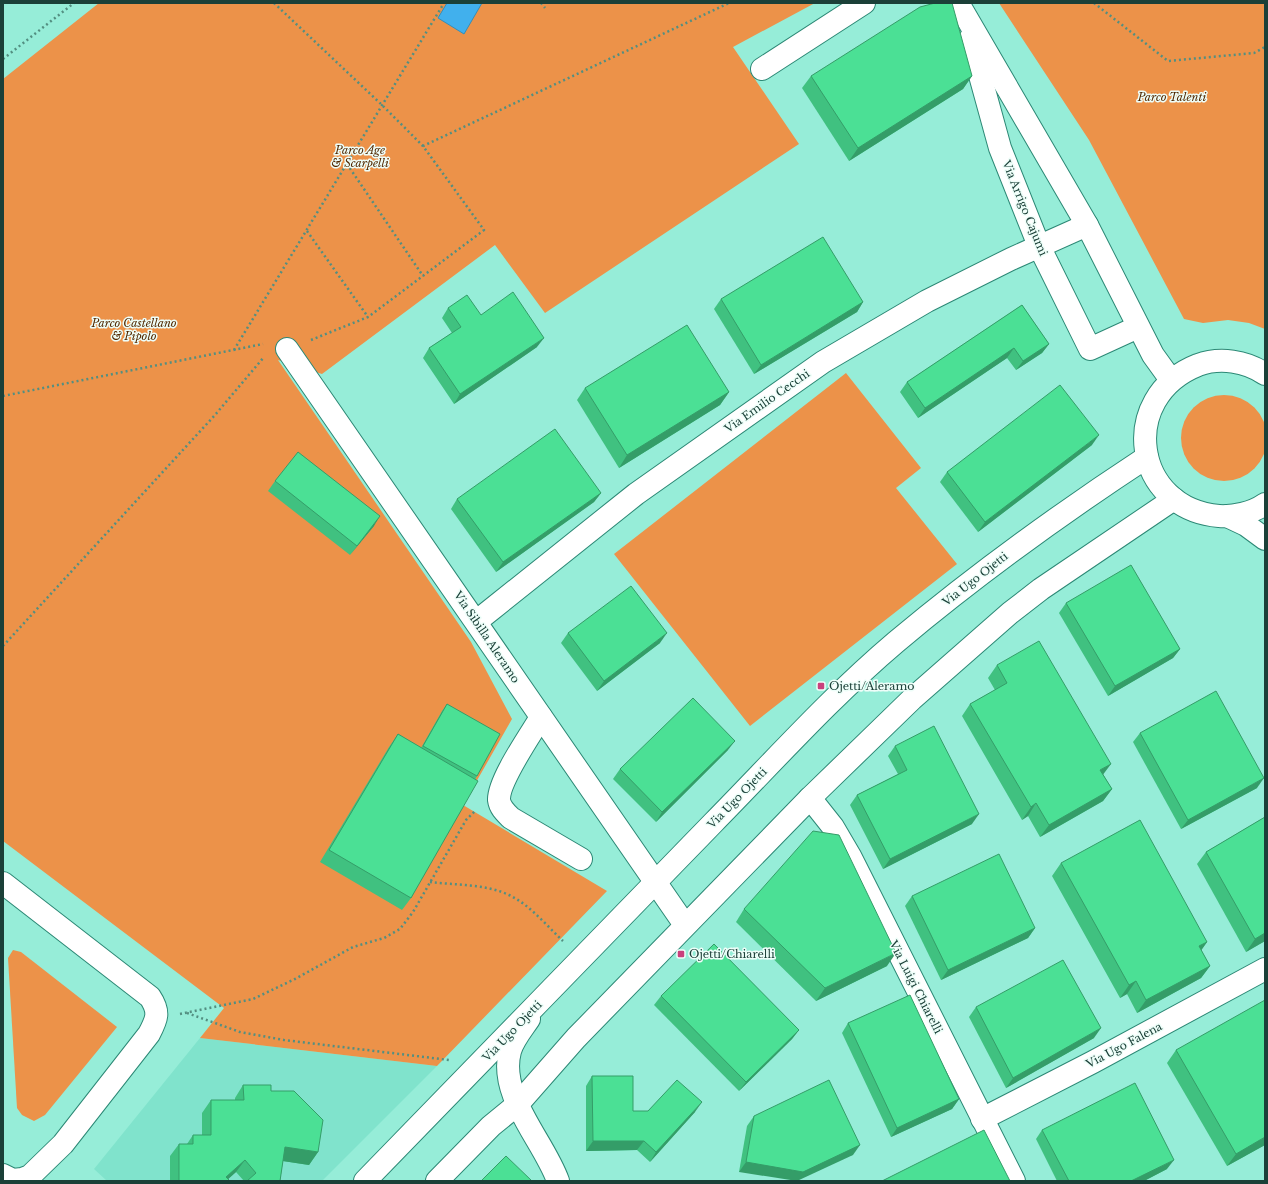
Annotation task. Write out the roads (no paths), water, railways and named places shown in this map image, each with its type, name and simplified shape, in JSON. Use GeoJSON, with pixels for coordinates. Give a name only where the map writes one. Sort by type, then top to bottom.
{"type":"FeatureCollection","features":[{"type":"Feature","properties":{"kind":"street"},"geometry":{"type":"LineString","coordinates":[[762,69],[864,3]]}},
{"type":"Feature","properties":{"kind":"street","name":"Via Arrigo Cajumi"},"geometry":{"type":"LineString","coordinates":[[960,6],[1087,225],[1138,326],[1158,362],[1171,380]]}},
{"type":"Feature","properties":{"kind":"street","name":"Via Arrigo Cajumi"},"geometry":{"type":"LineString","coordinates":[[960,6],[1000,148],[1039,246],[1090,349],[1138,326]]}},
{"type":"Feature","properties":{"kind":"street","name":"Via Emilio Cecchi"},"geometry":{"type":"LineString","coordinates":[[476,621],[636,494],[823,362],[928,301],[1039,246],[1087,225]]}},
{"type":"Feature","properties":{"kind":"street","name":"Via Sibilla Aleramo"},"geometry":{"type":"LineString","coordinates":[[288,349],[685,926]]}},
{"type":"Feature","properties":{"kind":"street"},"geometry":{"type":"LineString","coordinates":[[1263,371],[1237,362],[1207,362],[1188,369],[1171,380],[1157,396],[1148,418],[1145,437],[1147,457],[1158,481],[1174,499],[1184,507],[1198,512],[1227,516],[1248,512],[1265,504]]}},
{"type":"Feature","properties":{"kind":"street","name":"Via Ugo Ojetti"},"geometry":{"type":"LineString","coordinates":[[365,1181],[774,760],[895,644],[1022,542],[1147,457]]}},
{"type":"Feature","properties":{"kind":"street"},"geometry":{"type":"LineString","coordinates":[[437,1181],[491,1126],[518,1104],[576,1038],[810,798],[912,700],[1010,613],[1061,576],[1174,499]]}},
{"type":"Feature","properties":{"kind":"street"},"geometry":{"type":"LineString","coordinates":[[1227,516],[1246,526],[1265,539]]}},
{"type":"Feature","properties":{"kind":"street"},"geometry":{"type":"LineString","coordinates":[[541,717],[508,773],[499,800],[503,810],[511,818],[581,859]]}},
{"type":"Feature","properties":{"kind":"street","name":"Via Luigi Chiarelli"},"geometry":{"type":"LineString","coordinates":[[810,798],[833,827],[850,856],[1014,1181]]}},
{"type":"Feature","properties":{"kind":"street"},"geometry":{"type":"LineString","coordinates":[[3,883],[150,997],[156,1006],[157,1020],[149,1034],[63,1144],[30,1176],[13,1180],[3,1175]]}},
{"type":"Feature","properties":{"kind":"street","name":"Via Ugo Falena"},"geometry":{"type":"LineString","coordinates":[[982,1119],[1093,1062],[1265,969]]}},
{"type":"Feature","properties":{"kind":"street"},"geometry":{"type":"LineString","coordinates":[[536,1006],[510,1050],[508,1078],[518,1104],[558,1181]]}},
{"type":"Feature","properties":{"kind":"water"},"geometry":{"type":"Polygon","coordinates":[[[447,3],[482,3],[464,34],[438,18],[447,3]]]}},
{"type":"Feature","properties":{"kind":"place","name":"Ojetti/Aleramo"},"geometry":{"type":"Point","coordinates":[821,686]}},
{"type":"Feature","properties":{"kind":"place","name":"Ojetti/Chiarelli"},"geometry":{"type":"Point","coordinates":[681,954]}},
{"type":"Feature","properties":{"kind":"park label","name":"Parco Talenti"},"geometry":{"type":"Point","coordinates":[1172,97]}},
{"type":"Feature","properties":{"kind":"park label","name":"Parco Age & Scarpelli"},"geometry":{"type":"Point","coordinates":[360,156]}},
{"type":"Feature","properties":{"kind":"park label","name":"Parco Castellano & Pipolo"},"geometry":{"type":"Point","coordinates":[134,329]}}]}
